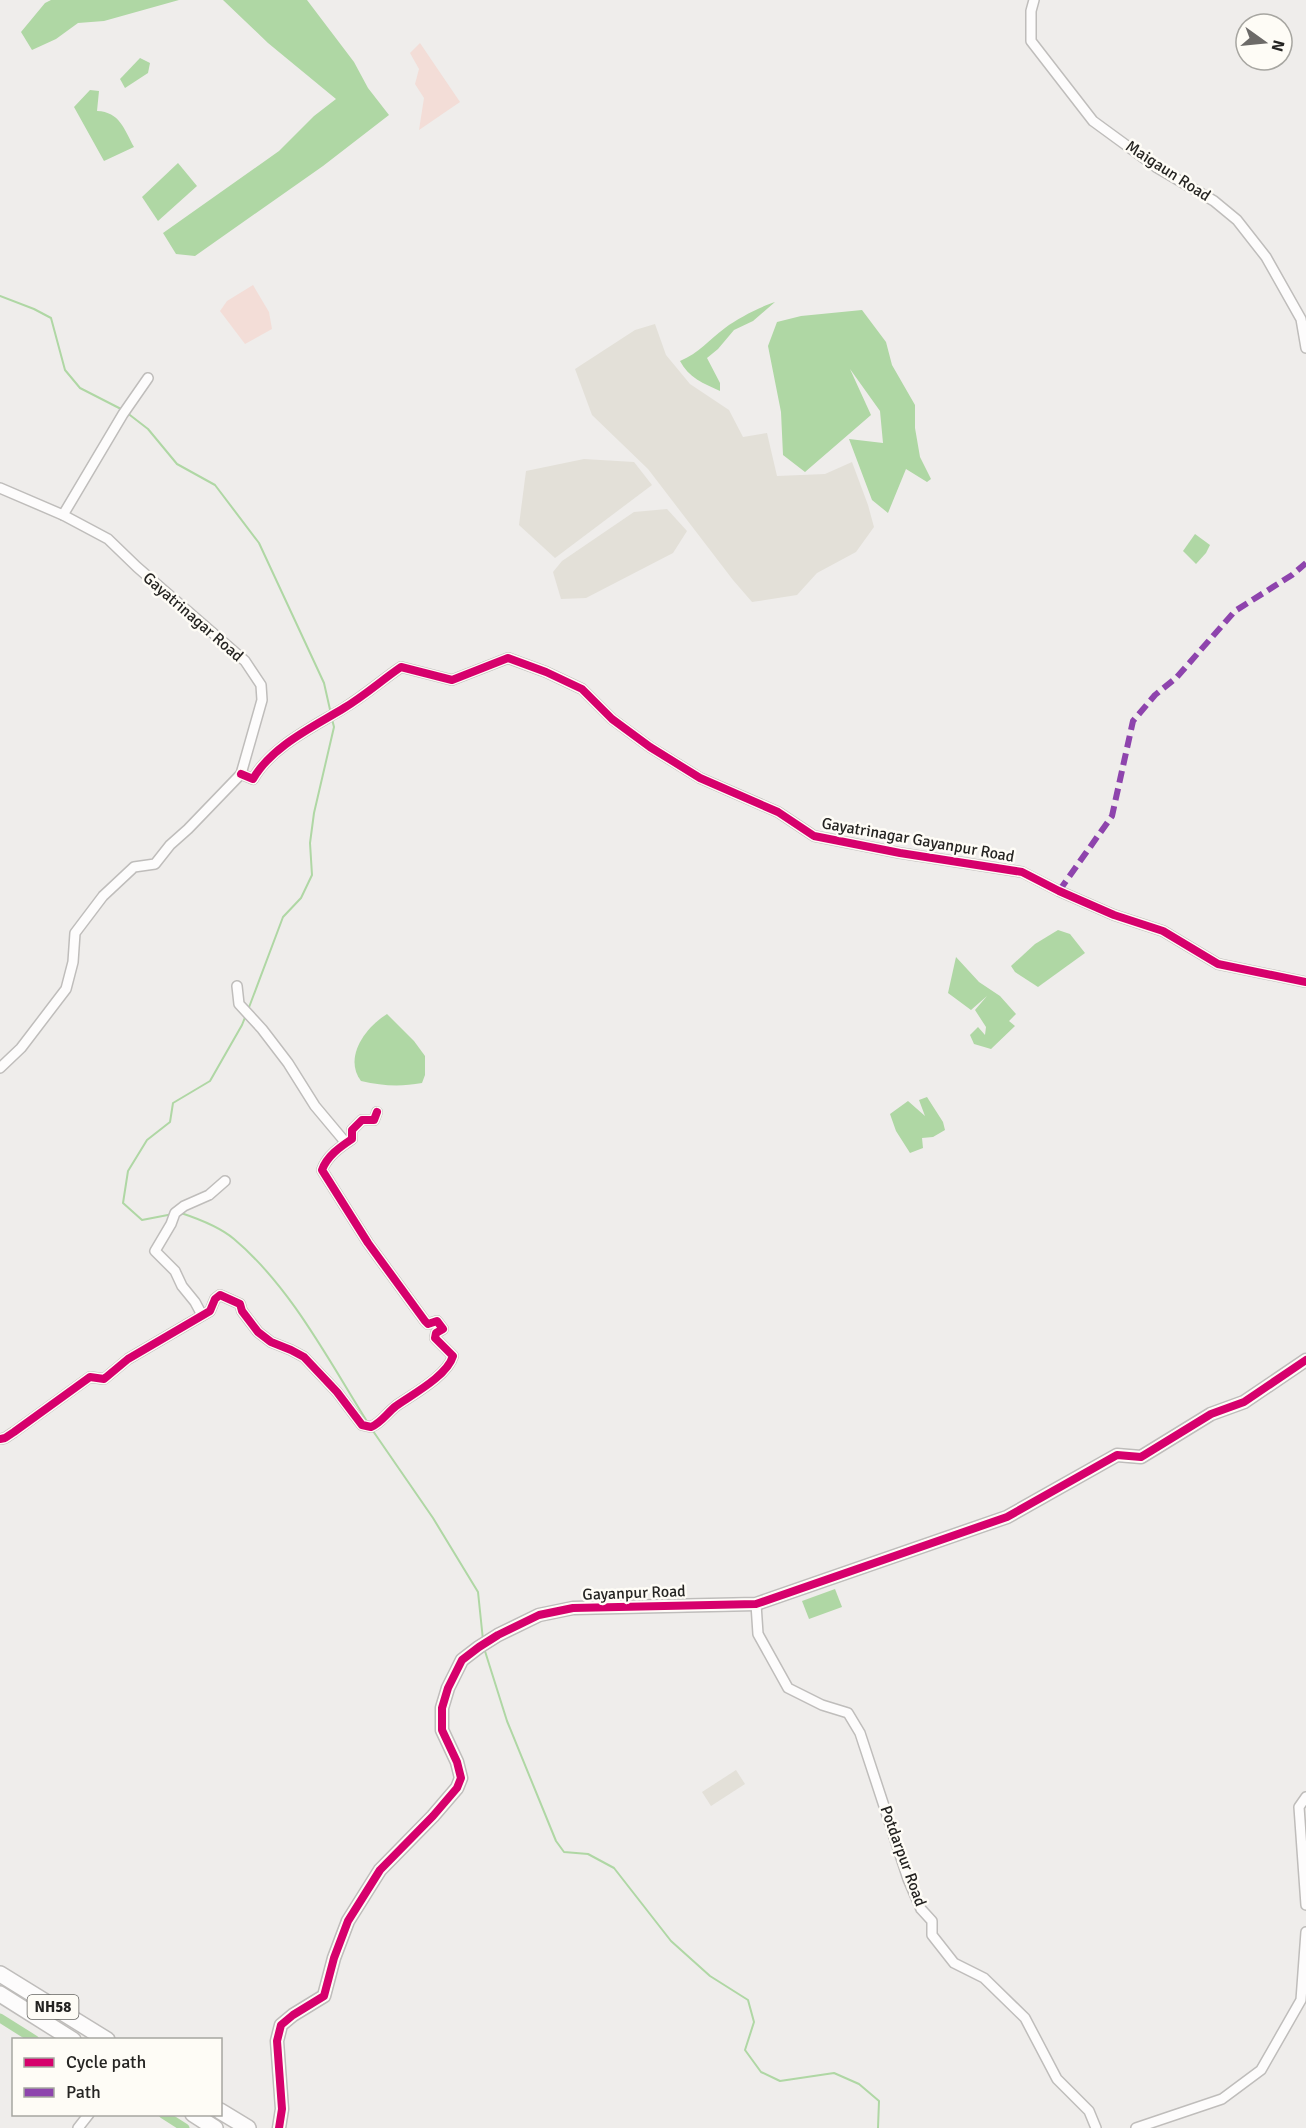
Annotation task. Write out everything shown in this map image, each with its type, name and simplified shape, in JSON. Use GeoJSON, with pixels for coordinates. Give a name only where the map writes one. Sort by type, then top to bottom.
{"type":"FeatureCollection","features":[{"type":"Feature","properties":{"kind":"highway","name":"NH58"},"geometry":{"type":"LineString","coordinates":[[0,1974],[104,2038]]}},
{"type":"Feature","properties":{"kind":"highway","name":"NH58"},"geometry":{"type":"LineString","coordinates":[[0,1994],[70,2038]]}},
{"type":"Feature","properties":{"kind":"highway"},"geometry":{"type":"LineString","coordinates":[[222,2112],[248,2128]]}},
{"type":"Feature","properties":{"kind":"highway"},"geometry":{"type":"LineString","coordinates":[[195,2116],[215,2128]]}},
{"type":"Feature","properties":{"kind":"street","name":"Maigaun Road"},"geometry":{"type":"LineString","coordinates":[[1034,0],[1031,11],[1031,41],[1093,121],[1156,167],[1214,201],[1238,220],[1266,257],[1301,320],[1306,348]]}},
{"type":"Feature","properties":{"kind":"street"},"geometry":{"type":"LineString","coordinates":[[63,515],[131,401],[148,378]]}},
{"type":"Feature","properties":{"kind":"street","name":"Gayatrinagar Road"},"geometry":{"type":"LineString","coordinates":[[0,488],[63,515],[108,539],[245,661],[261,685],[262,700],[240,774],[171,844],[155,864],[134,867],[103,896],[75,933],[73,962],[66,989],[21,1048],[0,1068]]}},
{"type":"Feature","properties":{"kind":"street","name":"Gayatrinagar Gayanpur Road"},"geometry":{"type":"LineString","coordinates":[[240,774],[253,779],[260,766],[299,735],[401,667],[452,680],[508,658],[582,689],[612,719],[650,747],[700,778],[778,812],[814,836],[900,853],[1022,872],[1114,915],[1163,932],[1218,964],[1306,982]]}},
{"type":"Feature","properties":{"kind":"street"},"geometry":{"type":"LineString","coordinates":[[237,986],[239,1004],[262,1029],[288,1063],[315,1106],[346,1143]]}},
{"type":"Feature","properties":{"kind":"street"},"geometry":{"type":"LineString","coordinates":[[0,1439],[14,1432],[90,1377],[104,1378],[128,1359],[210,1311],[214,1299],[220,1295],[240,1304],[242,1311],[258,1332],[271,1342],[304,1357],[337,1392],[362,1425],[371,1427],[378,1424],[397,1406],[444,1370],[453,1356],[435,1338],[436,1333],[443,1329],[437,1321],[428,1324],[405,1296],[322,1170],[325,1162],[352,1138],[352,1130],[362,1120],[374,1120],[377,1112]]}},
{"type":"Feature","properties":{"kind":"street"},"geometry":{"type":"LineString","coordinates":[[202,1315],[182,1286],[179,1276],[155,1251],[175,1214],[191,1202],[209,1195],[225,1180]]}},
{"type":"Feature","properties":{"kind":"street","name":"Gayanpur Road"},"geometry":{"type":"LineString","coordinates":[[279,2128],[282,2109],[277,2041],[281,2025],[324,1996],[334,1958],[348,1921],[380,1870],[457,1788],[461,1778],[457,1762],[442,1730],[442,1708],[448,1688],[462,1660],[479,1647],[538,1615],[573,1608],[756,1604],[1007,1517],[1117,1455],[1141,1457],[1211,1414],[1244,1402],[1306,1360]]}},
{"type":"Feature","properties":{"kind":"street","name":"Potdarpur Road"},"geometry":{"type":"LineString","coordinates":[[756,1604],[758,1635],[788,1688],[822,1705],[848,1713],[860,1733],[908,1879],[921,1909],[932,1921],[933,1935],[954,1963],[984,1978],[1025,2018],[1057,2079],[1089,2110],[1096,2128]]}},
{"type":"Feature","properties":{"kind":"street"},"geometry":{"type":"LineString","coordinates":[[1306,1797],[1299,1807],[1306,1905]]}},
{"type":"Feature","properties":{"kind":"street"},"geometry":{"type":"LineString","coordinates":[[1136,2128],[1222,2099],[1262,2070],[1301,2000],[1306,1932]]}},
{"type":"Feature","properties":{"kind":"street"},"geometry":{"type":"LineString","coordinates":[[78,2128],[88,2116]]}},
{"type":"Feature","properties":{"kind":"shaded area"},"geometry":{"type":"Polygon","coordinates":[[[51,0],[179,0],[104,21],[78,23],[56,39],[32,50],[21,32],[45,3],[51,0]]]}},
{"type":"Feature","properties":{"kind":"shaded area"},"geometry":{"type":"Polygon","coordinates":[[[223,0],[307,0],[354,62],[368,88],[389,115],[323,166],[195,256],[176,254],[163,233],[279,151],[314,116],[336,99],[268,43],[223,0]]]}},
{"type":"Feature","properties":{"kind":"shaded area"},"geometry":{"type":"Polygon","coordinates":[[[420,43],[460,102],[419,130],[424,98],[415,84],[419,69],[410,53],[420,43]]]}},
{"type":"Feature","properties":{"kind":"shaded area"},"geometry":{"type":"Polygon","coordinates":[[[140,58],[150,63],[148,73],[125,88],[120,79],[140,58]]]}},
{"type":"Feature","properties":{"kind":"shaded area"},"geometry":{"type":"Polygon","coordinates":[[[90,90],[99,91],[97,111],[105,112],[116,118],[134,147],[104,161],[74,107],[90,90]]]}},
{"type":"Feature","properties":{"kind":"shaded area"},"geometry":{"type":"Polygon","coordinates":[[[178,163],[197,186],[158,221],[142,197],[178,163]]]}},
{"type":"Feature","properties":{"kind":"shaded area"},"geometry":{"type":"Polygon","coordinates":[[[253,285],[269,312],[272,329],[245,344],[220,311],[227,301],[253,285]]]}},
{"type":"Feature","properties":{"kind":"shaded area"},"geometry":{"type":"Polygon","coordinates":[[[775,302],[753,321],[734,330],[707,358],[720,383],[720,391],[697,379],[683,367],[680,361],[698,350],[730,324],[775,302]]]}},
{"type":"Feature","properties":{"kind":"shaded area"},"geometry":{"type":"Polygon","coordinates":[[[862,310],[886,342],[892,365],[915,405],[915,428],[920,457],[931,479],[927,482],[906,469],[888,513],[872,500],[849,439],[883,443],[880,411],[850,369],[871,415],[805,472],[783,455],[781,412],[768,346],[777,322],[801,316],[862,310]]]}},
{"type":"Feature","properties":{"kind":"shaded area"},"geometry":{"type":"Polygon","coordinates":[[[655,324],[666,355],[690,384],[729,410],[743,437],[767,433],[777,476],[825,474],[852,462],[874,527],[856,552],[817,573],[797,595],[752,602],[648,469],[592,415],[575,369],[635,330],[655,324]]]}},
{"type":"Feature","properties":{"kind":"shaded area"},"geometry":{"type":"Polygon","coordinates":[[[584,459],[634,462],[652,485],[555,558],[519,525],[526,471],[584,459]]]}},
{"type":"Feature","properties":{"kind":"shaded area"},"geometry":{"type":"Polygon","coordinates":[[[667,509],[687,531],[673,553],[586,598],[561,599],[553,572],[562,561],[634,512],[667,509]]]}},
{"type":"Feature","properties":{"kind":"shaded area"},"geometry":{"type":"Polygon","coordinates":[[[1195,534],[1210,545],[1196,564],[1183,551],[1195,534]]]}},
{"type":"Feature","properties":{"kind":"shaded area"},"geometry":{"type":"Polygon","coordinates":[[[1058,930],[1070,934],[1085,953],[1038,987],[1015,972],[1011,966],[1035,944],[1058,930]]]}},
{"type":"Feature","properties":{"kind":"shaded area"},"geometry":{"type":"Polygon","coordinates":[[[956,957],[979,982],[1000,996],[1016,1014],[1009,1021],[1015,1026],[991,1049],[974,1044],[970,1035],[978,1027],[985,1035],[986,1027],[975,1010],[987,996],[971,1010],[948,993],[956,957]]]}},
{"type":"Feature","properties":{"kind":"shaded area"},"geometry":{"type":"Polygon","coordinates":[[[387,1014],[414,1041],[425,1056],[425,1075],[422,1083],[384,1085],[369,1083],[361,1081],[356,1072],[355,1062],[359,1043],[387,1014]]]}},
{"type":"Feature","properties":{"kind":"shaded area"},"geometry":{"type":"Polygon","coordinates":[[[927,1097],[943,1122],[945,1130],[933,1137],[922,1138],[923,1148],[910,1153],[896,1131],[890,1114],[908,1101],[925,1116],[919,1100],[927,1097]]]}},
{"type":"Feature","properties":{"kind":"shaded area"},"geometry":{"type":"Polygon","coordinates":[[[835,1589],[842,1607],[809,1619],[802,1601],[835,1589]]]}},
{"type":"Feature","properties":{"kind":"shaded area"},"geometry":{"type":"Polygon","coordinates":[[[736,1770],[745,1784],[711,1806],[702,1792],[736,1770]]]}},
{"type":"Feature","properties":{"kind":"waterway"},"geometry":{"type":"LineString","coordinates":[[0,296],[51,318],[65,370],[80,388],[121,409]]}},
{"type":"Feature","properties":{"kind":"waterway"},"geometry":{"type":"LineString","coordinates":[[126,412],[148,429],[177,464],[215,485],[259,543],[324,683],[331,714]]}},
{"type":"Feature","properties":{"kind":"waterway"},"geometry":{"type":"LineString","coordinates":[[248,1010],[283,917],[301,898],[312,875],[310,843],[314,813],[334,727],[332,719]]}},
{"type":"Feature","properties":{"kind":"waterway"},"geometry":{"type":"LineString","coordinates":[[173,1214],[142,1220],[123,1203],[128,1171],[147,1140],[170,1122],[173,1103],[210,1081],[246,1015]]}},
{"type":"Feature","properties":{"kind":"waterway"},"geometry":{"type":"LineString","coordinates":[[181,1213],[209,1224],[234,1239],[274,1279],[308,1326],[368,1423]]}},
{"type":"Feature","properties":{"kind":"waterway"},"geometry":{"type":"LineString","coordinates":[[373,1431],[433,1518],[478,1592],[483,1640]]}},
{"type":"Feature","properties":{"kind":"waterway"},"geometry":{"type":"LineString","coordinates":[[484,1648],[507,1721],[556,1841],[564,1852],[588,1854],[614,1868],[671,1941],[710,1976],[748,2000],[754,2022],[745,2050],[761,2072],[780,2081],[834,2073],[859,2084],[879,2101],[878,2128]]}},
{"type":"Feature","properties":{"kind":"waterway"},"geometry":{"type":"LineString","coordinates":[[0,2018],[32,2038]]}},
{"type":"Feature","properties":{"kind":"waterway"},"geometry":{"type":"LineString","coordinates":[[166,2116],[185,2128]]}},
{"type":"Feature","properties":{"kind":"marked path"},"geometry":{"type":"LineString","coordinates":[[1059,891],[1112,816],[1133,721],[1155,695],[1176,678],[1235,611],[1292,575],[1306,563]]}},
{"type":"Feature","properties":{"kind":"cycle path"},"geometry":{"type":"LineString","coordinates":[[241,774],[253,779],[261,767],[282,747],[351,703],[401,667],[452,680],[508,658],[582,689],[612,719],[650,747],[700,778],[778,812],[814,836],[900,853],[1022,872],[1114,915],[1163,931],[1218,964],[1306,982]]}},
{"type":"Feature","properties":{"kind":"cycle path"},"geometry":{"type":"LineString","coordinates":[[0,1439],[14,1432],[90,1377],[104,1379],[128,1359],[210,1311],[215,1299],[220,1295],[240,1304],[242,1311],[258,1332],[271,1342],[304,1357],[337,1392],[362,1425],[371,1427],[375,1425],[396,1406],[444,1371],[453,1356],[435,1338],[436,1333],[443,1329],[437,1321],[428,1324],[425,1321],[368,1243],[322,1170],[331,1156],[352,1139],[352,1130],[362,1120],[374,1120],[377,1112]]}},
{"type":"Feature","properties":{"kind":"cycle path"},"geometry":{"type":"LineString","coordinates":[[279,2128],[282,2109],[277,2041],[281,2025],[324,1996],[334,1958],[348,1921],[380,1870],[457,1788],[461,1778],[457,1762],[442,1730],[442,1708],[448,1688],[462,1660],[479,1647],[539,1615],[573,1608],[756,1604],[1007,1517],[1117,1455],[1141,1457],[1211,1414],[1244,1402],[1306,1360]]}}]}
